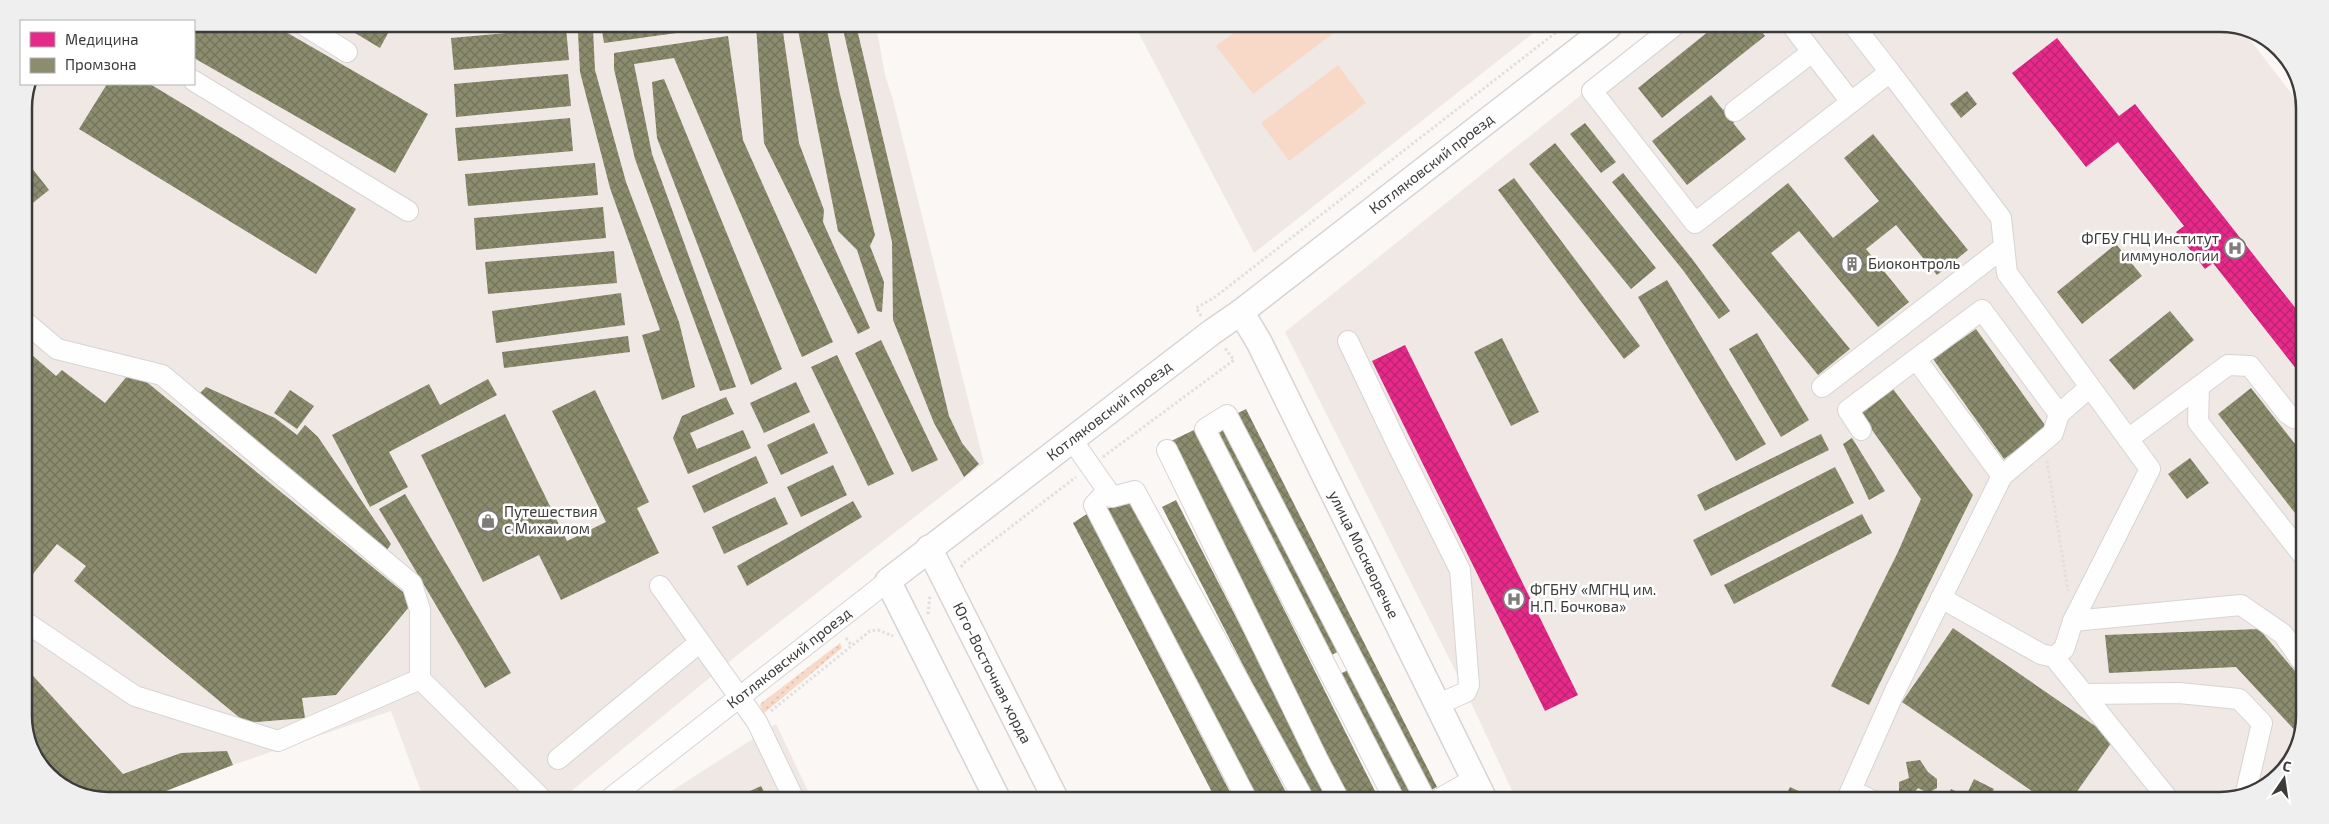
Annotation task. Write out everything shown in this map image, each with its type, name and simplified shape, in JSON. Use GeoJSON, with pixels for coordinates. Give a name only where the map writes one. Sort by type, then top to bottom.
{"type":"FeatureCollection","features":[{"type":"Feature","properties":{"kind":"main road","name":"Котляковский проезд"},"geometry":{"type":"LineString","coordinates":[[888,581],[1241,312],[1602,32]]}},
{"type":"Feature","properties":{"kind":"main road","name":"улица Москворечье"},"geometry":{"type":"LineString","coordinates":[[1241,312],[1259,342],[1479,789]]}},
{"type":"Feature","properties":{"kind":"main road","name":"Юго-Восточная хорда"},"geometry":{"type":"LineString","coordinates":[[929,548],[1052,792]]}},
{"type":"Feature","properties":{"kind":"main road"},"geometry":{"type":"LineString","coordinates":[[888,581],[994,792]]}},
{"type":"Feature","properties":{"kind":"street"},"geometry":{"type":"LineString","coordinates":[[315,32],[347,52]]}},
{"type":"Feature","properties":{"kind":"street"},"geometry":{"type":"LineString","coordinates":[[1667,32],[1592,91],[1695,222],[1890,72]]}},
{"type":"Feature","properties":{"kind":"street"},"geometry":{"type":"LineString","coordinates":[[1797,32],[1851,102]]}},
{"type":"Feature","properties":{"kind":"street"},"geometry":{"type":"LineString","coordinates":[[1859,32],[2001,218],[2007,273],[2150,469],[2073,621],[2064,649],[2054,657]]}},
{"type":"Feature","properties":{"kind":"street"},"geometry":{"type":"LineString","coordinates":[[1735,111],[1812,52]]}},
{"type":"Feature","properties":{"kind":"street"},"geometry":{"type":"LineString","coordinates":[[195,82],[408,211]]}},
{"type":"Feature","properties":{"kind":"street"},"geometry":{"type":"LineString","coordinates":[[1822,386],[2004,247]]}},
{"type":"Feature","properties":{"kind":"street"},"geometry":{"type":"LineString","coordinates":[[1860,430],[1848,410],[1982,310],[2059,414]]}},
{"type":"Feature","properties":{"kind":"street"},"geometry":{"type":"LineString","coordinates":[[32,328],[57,349],[162,375],[412,584],[420,610],[420,679],[535,792]]}},
{"type":"Feature","properties":{"kind":"street"},"geometry":{"type":"LineString","coordinates":[[1348,341],[1460,570],[1469,685],[1466,692],[1438,704]]}},
{"type":"Feature","properties":{"kind":"street"},"geometry":{"type":"LineString","coordinates":[[1916,359],[2002,476]]}},
{"type":"Feature","properties":{"kind":"street"},"geometry":{"type":"LineString","coordinates":[[2128,438],[2228,366],[2250,366],[2287,413],[2296,418]]}},
{"type":"Feature","properties":{"kind":"street"},"geometry":{"type":"LineString","coordinates":[[1850,792],[1895,691],[2002,476],[2053,433],[2059,414],[2090,387]]}},
{"type":"Feature","properties":{"kind":"street"},"geometry":{"type":"LineString","coordinates":[[2199,387],[2198,422],[2296,546]]}},
{"type":"Feature","properties":{"kind":"street"},"geometry":{"type":"LineString","coordinates":[[1391,792],[1204,429],[1227,415],[1421,792]]}},
{"type":"Feature","properties":{"kind":"street"},"geometry":{"type":"LineString","coordinates":[[1072,440],[1106,492],[1112,498],[1135,491],[1299,792]]}},
{"type":"Feature","properties":{"kind":"street"},"geometry":{"type":"LineString","coordinates":[[1167,450],[1313,752],[1335,792]]}},
{"type":"Feature","properties":{"kind":"street"},"geometry":{"type":"LineString","coordinates":[[1106,492],[1094,505],[1243,792]]}},
{"type":"Feature","properties":{"kind":"street","name":"Котляковский проезд"},"geometry":{"type":"LineString","coordinates":[[625,792],[888,581]]}},
{"type":"Feature","properties":{"kind":"street"},"geometry":{"type":"LineString","coordinates":[[660,586],[758,722],[790,792]]}},
{"type":"Feature","properties":{"kind":"street"},"geometry":{"type":"LineString","coordinates":[[1941,598],[2041,654],[2054,657],[2163,792]]}},
{"type":"Feature","properties":{"kind":"street"},"geometry":{"type":"LineString","coordinates":[[2073,621],[2241,605],[2283,634],[2296,653]]}},
{"type":"Feature","properties":{"kind":"street"},"geometry":{"type":"LineString","coordinates":[[33,627],[135,696],[278,741],[420,679]]}},
{"type":"Feature","properties":{"kind":"street"},"geometry":{"type":"LineString","coordinates":[[558,760],[700,642]]}},
{"type":"Feature","properties":{"kind":"street"},"geometry":{"type":"LineString","coordinates":[[2084,694],[2179,693],[2239,699],[2262,723],[2247,786]]}},
{"type":"Feature","properties":{"kind":"street"},"geometry":{"type":"LineString","coordinates":[[1467,792],[1479,789]]}},
{"type":"Feature","properties":{"kind":"path"},"geometry":{"type":"LineString","coordinates":[[2043,441],[2073,621]]}},
{"type":"Feature","properties":{"kind":"path"},"geometry":{"type":"LineString","coordinates":[[927,621],[930,591]]}},
{"type":"Feature","properties":{"kind":"path"},"geometry":{"type":"LineString","coordinates":[[758,722],[870,631],[878,630],[895,638]]}},
{"type":"Feature","properties":{"kind":"path"},"geometry":{"type":"LineString","coordinates":[[846,638],[852,646]]}},
{"type":"Feature","properties":{"kind":"shaded area"},"geometry":{"type":"Polygon","coordinates":[[[195,32],[877,32],[885,75],[893,100],[984,463],[740,653],[570,792],[421,792],[391,711],[233,765],[163,792],[108,792],[94,790],[70,781],[48,762],[34,730],[32,108],[36,85],[195,85],[195,32]]]}},
{"type":"Feature","properties":{"kind":"shaded area"},"geometry":{"type":"Polygon","coordinates":[[[1138,32],[1535,32],[1254,253],[1138,32]]]}},
{"type":"Feature","properties":{"kind":"shaded area"},"geometry":{"type":"Polygon","coordinates":[[[1235,32],[1335,32],[1253,94],[1216,46],[1235,32]]]}},
{"type":"Feature","properties":{"kind":"shaded area"},"geometry":{"type":"Polygon","coordinates":[[[1660,32],[2221,32],[2249,38],[2295,98],[2296,103],[2296,726],[2286,754],[2259,754],[2259,781],[2235,790],[2221,792],[1513,792],[1466,692],[1285,332],[1660,32]]]}},
{"type":"Feature","properties":{"kind":"shaded area"},"geometry":{"type":"Polygon","coordinates":[[[1338,65],[1366,103],[1289,161],[1261,123],[1338,65]]]}},
{"type":"Feature","properties":{"kind":"shaded area"},"geometry":{"type":"Polygon","coordinates":[[[840,643],[842,648],[763,714],[760,704],[840,643]]]}},
{"type":"Feature","properties":{"kind":"shaded area"},"geometry":{"type":"Polygon","coordinates":[[[776,724],[809,792],[670,792],[776,724]]]}},
{"type":"Feature","properties":{"kind":"building: Медицина"},"geometry":{"type":"Polygon","coordinates":[[[2057,38],[2119,116],[2135,104],[2296,309],[2296,369],[2213,263],[2205,269],[2176,232],[2184,226],[2118,142],[2086,167],[2012,73],[2057,38]]]}},
{"type":"Feature","properties":{"kind":"building: Медицина"},"geometry":{"type":"Polygon","coordinates":[[[1405,345],[1578,695],[1545,711],[1372,361],[1405,345]]]}},
{"type":"Feature","properties":{"kind":"building: Промзона"},"geometry":{"type":"Polygon","coordinates":[[[195,32],[286,32],[428,114],[395,173],[195,59],[195,32]]]}},
{"type":"Feature","properties":{"kind":"building: Промзона"},"geometry":{"type":"Polygon","coordinates":[[[353,32],[389,32],[380,48],[353,32]]]}},
{"type":"Feature","properties":{"kind":"building: Промзона"},"geometry":{"type":"Polygon","coordinates":[[[520,32],[566,32],[569,60],[454,70],[451,38],[520,32]]]}},
{"type":"Feature","properties":{"kind":"building: Промзона"},"geometry":{"type":"Polygon","coordinates":[[[593,32],[595,70],[626,182],[679,322],[695,387],[662,400],[642,335],[660,330],[610,188],[580,72],[578,33],[593,32]]]}},
{"type":"Feature","properties":{"kind":"building: Промзона"},"geometry":{"type":"Polygon","coordinates":[[[602,32],[684,32],[604,43],[602,32]]]}},
{"type":"Feature","properties":{"kind":"building: Промзона"},"geometry":{"type":"Polygon","coordinates":[[[756,32],[783,32],[799,143],[824,210],[823,222],[870,328],[858,334],[764,143],[756,32]]]}},
{"type":"Feature","properties":{"kind":"building: Промзона"},"geometry":{"type":"Polygon","coordinates":[[[798,32],[827,32],[839,90],[875,235],[870,246],[884,282],[882,312],[877,311],[857,250],[838,231],[798,32]]]}},
{"type":"Feature","properties":{"kind":"building: Промзона"},"geometry":{"type":"Polygon","coordinates":[[[844,32],[858,32],[949,416],[962,443],[979,464],[964,477],[934,423],[893,320],[892,242],[844,32]]]}},
{"type":"Feature","properties":{"kind":"building: Промзона"},"geometry":{"type":"Polygon","coordinates":[[[1708,32],[1762,32],[1765,36],[1662,118],[1638,88],[1708,32]]]}},
{"type":"Feature","properties":{"kind":"building: Промзона"},"geometry":{"type":"Polygon","coordinates":[[[728,36],[743,140],[833,342],[802,357],[674,58],[634,64],[652,154],[736,387],[720,391],[635,159],[614,69],[614,53],[728,36]]]}},
{"type":"Feature","properties":{"kind":"building: Промзона"},"geometry":{"type":"Polygon","coordinates":[[[568,74],[571,106],[456,117],[454,84],[568,74]]]}},
{"type":"Feature","properties":{"kind":"building: Промзона"},"geometry":{"type":"Polygon","coordinates":[[[664,79],[782,369],[751,385],[657,138],[652,82],[664,79]]]}},
{"type":"Feature","properties":{"kind":"building: Промзона"},"geometry":{"type":"Polygon","coordinates":[[[106,85],[152,85],[356,209],[316,274],[79,129],[106,85]]]}},
{"type":"Feature","properties":{"kind":"building: Промзона"},"geometry":{"type":"Polygon","coordinates":[[[1967,91],[1977,104],[1961,118],[1950,104],[1967,91]]]}},
{"type":"Feature","properties":{"kind":"building: Промзона"},"geometry":{"type":"Polygon","coordinates":[[[1711,95],[1723,110],[1730,105],[1740,118],[1733,123],[1746,139],[1687,185],[1652,141],[1711,95]]]}},
{"type":"Feature","properties":{"kind":"building: Промзона"},"geometry":{"type":"Polygon","coordinates":[[[570,118],[573,151],[458,161],[455,128],[570,118]]]}},
{"type":"Feature","properties":{"kind":"building: Промзона"},"geometry":{"type":"Polygon","coordinates":[[[1585,123],[1616,162],[1601,173],[1570,134],[1585,123]]]}},
{"type":"Feature","properties":{"kind":"building: Промзона","name":"Биоконтроль"},"geometry":{"type":"Polygon","coordinates":[[[1873,134],[1968,250],[1937,275],[1896,225],[1866,249],[1909,302],[1878,327],[1799,231],[1771,253],[1850,349],[1818,375],[1712,245],[1788,183],[1833,238],[1879,201],[1844,158],[1873,134]]]}},
{"type":"Feature","properties":{"kind":"building: Промзона"},"geometry":{"type":"Polygon","coordinates":[[[1555,143],[1656,268],[1631,289],[1529,164],[1555,143]]]}},
{"type":"Feature","properties":{"kind":"building: Промзона"},"geometry":{"type":"Polygon","coordinates":[[[595,163],[598,195],[468,206],[465,174],[595,163]]]}},
{"type":"Feature","properties":{"kind":"building: Промзона"},"geometry":{"type":"Polygon","coordinates":[[[32,168],[49,190],[32,203],[32,168]]]}},
{"type":"Feature","properties":{"kind":"building: Промзона"},"geometry":{"type":"Polygon","coordinates":[[[1623,173],[1693,260],[1730,311],[1719,319],[1682,269],[1612,182],[1623,173]]]}},
{"type":"Feature","properties":{"kind":"building: Промзона"},"geometry":{"type":"Polygon","coordinates":[[[1514,178],[1640,346],[1624,359],[1498,190],[1514,178]]]}},
{"type":"Feature","properties":{"kind":"building: Промзона"},"geometry":{"type":"Polygon","coordinates":[[[603,207],[606,238],[476,250],[474,218],[603,207]]]}},
{"type":"Feature","properties":{"kind":"building: Промзона"},"geometry":{"type":"Polygon","coordinates":[[[2116,244],[2142,276],[2082,324],[2057,292],[2116,244]]]}},
{"type":"Feature","properties":{"kind":"building: Промзона"},"geometry":{"type":"Polygon","coordinates":[[[614,251],[617,283],[488,294],[485,262],[614,251]]]}},
{"type":"Feature","properties":{"kind":"building: Промзона"},"geometry":{"type":"Polygon","coordinates":[[[1667,280],[1766,444],[1736,461],[1638,297],[1667,280]]]}},
{"type":"Feature","properties":{"kind":"building: Промзона"},"geometry":{"type":"Polygon","coordinates":[[[621,293],[625,325],[496,343],[492,311],[621,293]]]}},
{"type":"Feature","properties":{"kind":"building: Промзона"},"geometry":{"type":"Polygon","coordinates":[[[2170,311],[2194,340],[2134,390],[2109,360],[2170,311]]]}},
{"type":"Feature","properties":{"kind":"building: Промзона"},"geometry":{"type":"Polygon","coordinates":[[[1976,329],[2047,428],[2004,459],[1933,359],[1976,329]]]}},
{"type":"Feature","properties":{"kind":"building: Промзона"},"geometry":{"type":"Polygon","coordinates":[[[1757,333],[1809,420],[1781,437],[1729,349],[1757,333]]]}},
{"type":"Feature","properties":{"kind":"building: Промзона"},"geometry":{"type":"Polygon","coordinates":[[[628,336],[630,352],[504,368],[502,352],[628,336]]]}},
{"type":"Feature","properties":{"kind":"building: Промзона"},"geometry":{"type":"Polygon","coordinates":[[[1502,338],[1539,412],[1511,426],[1474,352],[1502,338]]]}},
{"type":"Feature","properties":{"kind":"building: Промзона"},"geometry":{"type":"Polygon","coordinates":[[[881,340],[938,460],[912,472],[855,353],[881,340]]]}},
{"type":"Feature","properties":{"kind":"building: Промзона"},"geometry":{"type":"Polygon","coordinates":[[[32,355],[56,376],[62,370],[105,403],[132,370],[414,601],[336,695],[302,698],[305,718],[246,723],[74,581],[86,566],[57,544],[33,574],[32,355]]]}},
{"type":"Feature","properties":{"kind":"building: Промзона"},"geometry":{"type":"Polygon","coordinates":[[[837,355],[894,474],[868,486],[811,367],[837,355]]]}},
{"type":"Feature","properties":{"kind":"building: Промзона"},"geometry":{"type":"Polygon","coordinates":[[[488,379],[497,395],[389,452],[408,487],[370,507],[332,435],[429,384],[440,405],[488,379]]]}},
{"type":"Feature","properties":{"kind":"building: Промзона"},"geometry":{"type":"Polygon","coordinates":[[[796,382],[810,412],[764,433],[750,403],[796,382]]]}},
{"type":"Feature","properties":{"kind":"building: Промзона"},"geometry":{"type":"Polygon","coordinates":[[[206,387],[275,418],[297,435],[305,425],[318,437],[391,544],[385,553],[199,394],[206,387]]]}},
{"type":"Feature","properties":{"kind":"building: Промзона"},"geometry":{"type":"Polygon","coordinates":[[[2251,388],[2296,445],[2296,514],[2218,414],[2251,388]]]}},
{"type":"Feature","properties":{"kind":"building: Промзона"},"geometry":{"type":"Polygon","coordinates":[[[1893,389],[1973,495],[1869,705],[1831,686],[1898,552],[1921,499],[1860,413],[1893,389]]]}},
{"type":"Feature","properties":{"kind":"building: Промзона"},"geometry":{"type":"Polygon","coordinates":[[[290,390],[314,406],[297,429],[274,413],[290,390]]]}},
{"type":"Feature","properties":{"kind":"building: Промзона"},"geometry":{"type":"Polygon","coordinates":[[[595,390],[649,502],[637,508],[659,553],[561,600],[539,555],[483,582],[421,455],[505,414],[567,541],[606,522],[552,411],[595,390]]]}},
{"type":"Feature","properties":{"kind":"building: Промзона"},"geometry":{"type":"Polygon","coordinates":[[[726,397],[734,414],[690,433],[697,449],[743,430],[751,448],[688,474],[673,438],[682,416],[726,397]]]}},
{"type":"Feature","properties":{"kind":"building: Промзона"},"geometry":{"type":"Polygon","coordinates":[[[1246,409],[1437,787],[1424,792],[1234,415],[1246,409]]]}},
{"type":"Feature","properties":{"kind":"building: Промзона"},"geometry":{"type":"Polygon","coordinates":[[[814,423],[828,453],[781,475],[767,445],[814,423]]]}},
{"type":"Feature","properties":{"kind":"building: Промзона"},"geometry":{"type":"Polygon","coordinates":[[[1225,423],[1341,650],[1328,657],[1211,429],[1225,423]]]}},
{"type":"Feature","properties":{"kind":"building: Промзона"},"geometry":{"type":"Polygon","coordinates":[[[1194,430],[1375,792],[1345,792],[1169,442],[1194,430]]]}},
{"type":"Feature","properties":{"kind":"building: Промзона"},"geometry":{"type":"Polygon","coordinates":[[[1821,434],[1829,450],[1705,511],[1697,495],[1821,434]]]}},
{"type":"Feature","properties":{"kind":"building: Промзона"},"geometry":{"type":"Polygon","coordinates":[[[1852,438],[1885,491],[1869,500],[1843,444],[1852,438]]]}},
{"type":"Feature","properties":{"kind":"building: Промзона"},"geometry":{"type":"Polygon","coordinates":[[[756,456],[768,483],[704,513],[692,486],[756,456]]]}},
{"type":"Feature","properties":{"kind":"building: Промзона"},"geometry":{"type":"Polygon","coordinates":[[[2190,458],[2209,483],[2187,499],[2168,474],[2190,458]]]}},
{"type":"Feature","properties":{"kind":"building: Промзона"},"geometry":{"type":"Polygon","coordinates":[[[833,465],[847,495],[801,517],[787,487],[833,465]]]}},
{"type":"Feature","properties":{"kind":"building: Промзона"},"geometry":{"type":"Polygon","coordinates":[[[1835,467],[1854,503],[1711,576],[1693,540],[1835,467]]]}},
{"type":"Feature","properties":{"kind":"building: Промзона"},"geometry":{"type":"Polygon","coordinates":[[[405,494],[511,673],[485,688],[379,509],[405,494]]]}},
{"type":"Feature","properties":{"kind":"building: Промзона"},"geometry":{"type":"Polygon","coordinates":[[[1131,496],[1286,792],[1253,792],[1105,510],[1131,496]]]}},
{"type":"Feature","properties":{"kind":"building: Промзона"},"geometry":{"type":"Polygon","coordinates":[[[775,497],[788,524],[724,554],[712,527],[775,497]]]}},
{"type":"Feature","properties":{"kind":"building: Промзона"},"geometry":{"type":"Polygon","coordinates":[[[1176,500],[1326,792],[1308,792],[1162,507],[1176,500]]]}},
{"type":"Feature","properties":{"kind":"building: Промзона"},"geometry":{"type":"Polygon","coordinates":[[[853,501],[862,517],[747,586],[737,566],[853,501]]]}},
{"type":"Feature","properties":{"kind":"building: Промзона"},"geometry":{"type":"Polygon","coordinates":[[[1087,514],[1230,792],[1212,792],[1073,523],[1087,514]]]}},
{"type":"Feature","properties":{"kind":"building: Промзона"},"geometry":{"type":"Polygon","coordinates":[[[1862,514],[1872,533],[1734,604],[1724,585],[1862,514]]]}},
{"type":"Feature","properties":{"kind":"building: Промзона"},"geometry":{"type":"Polygon","coordinates":[[[1953,628],[2114,739],[2077,792],[2033,792],[1902,702],[1953,628]]]}},
{"type":"Feature","properties":{"kind":"building: Промзона"},"geometry":{"type":"Polygon","coordinates":[[[2259,629],[2296,672],[2295,730],[2236,667],[2109,673],[2105,635],[2259,629]]]}},
{"type":"Feature","properties":{"kind":"building: Промзона"},"geometry":{"type":"Polygon","coordinates":[[[1348,670],[1410,792],[1394,792],[1336,676],[1348,670]]]}},
{"type":"Feature","properties":{"kind":"building: Промзона"},"geometry":{"type":"Polygon","coordinates":[[[33,676],[123,774],[181,753],[227,751],[233,765],[163,792],[108,792],[94,790],[70,781],[48,762],[37,740],[33,721],[33,676]]]}},
{"type":"Feature","properties":{"kind":"building: Промзона"},"geometry":{"type":"Polygon","coordinates":[[[1920,760],[1928,772],[1937,779],[1937,788],[1930,792],[1918,788],[1915,792],[1899,792],[1899,782],[1909,778],[1906,762],[1920,760]]]}},
{"type":"Feature","properties":{"kind":"building: Промзона"},"geometry":{"type":"Polygon","coordinates":[[[1974,779],[1994,789],[1992,792],[1968,792],[1974,779]]]}},
{"type":"Feature","properties":{"kind":"building: Промзона"},"geometry":{"type":"Polygon","coordinates":[[[761,786],[764,792],[748,792],[761,786]]]}},
{"type":"Feature","properties":{"kind":"building: Промзона"},"geometry":{"type":"Polygon","coordinates":[[[1790,787],[1801,792],[1788,792],[1790,787]]]}},
{"type":"Feature","properties":{"kind":"place","name":"ФГБУ ГНЦ Институт иммунологии"},"geometry":{"type":"Point","coordinates":[2235,248]}},
{"type":"Feature","properties":{"kind":"place","name":"Биоконтроль"},"geometry":{"type":"Point","coordinates":[1852,264]}},
{"type":"Feature","properties":{"kind":"place","name":"Путешествия с Михаилом"},"geometry":{"type":"Point","coordinates":[488,521]}},
{"type":"Feature","properties":{"kind":"place","name":"ФГБНУ «МГНЦ им. Н.П. Бочкова»"},"geometry":{"type":"Point","coordinates":[1514,599]}}]}
